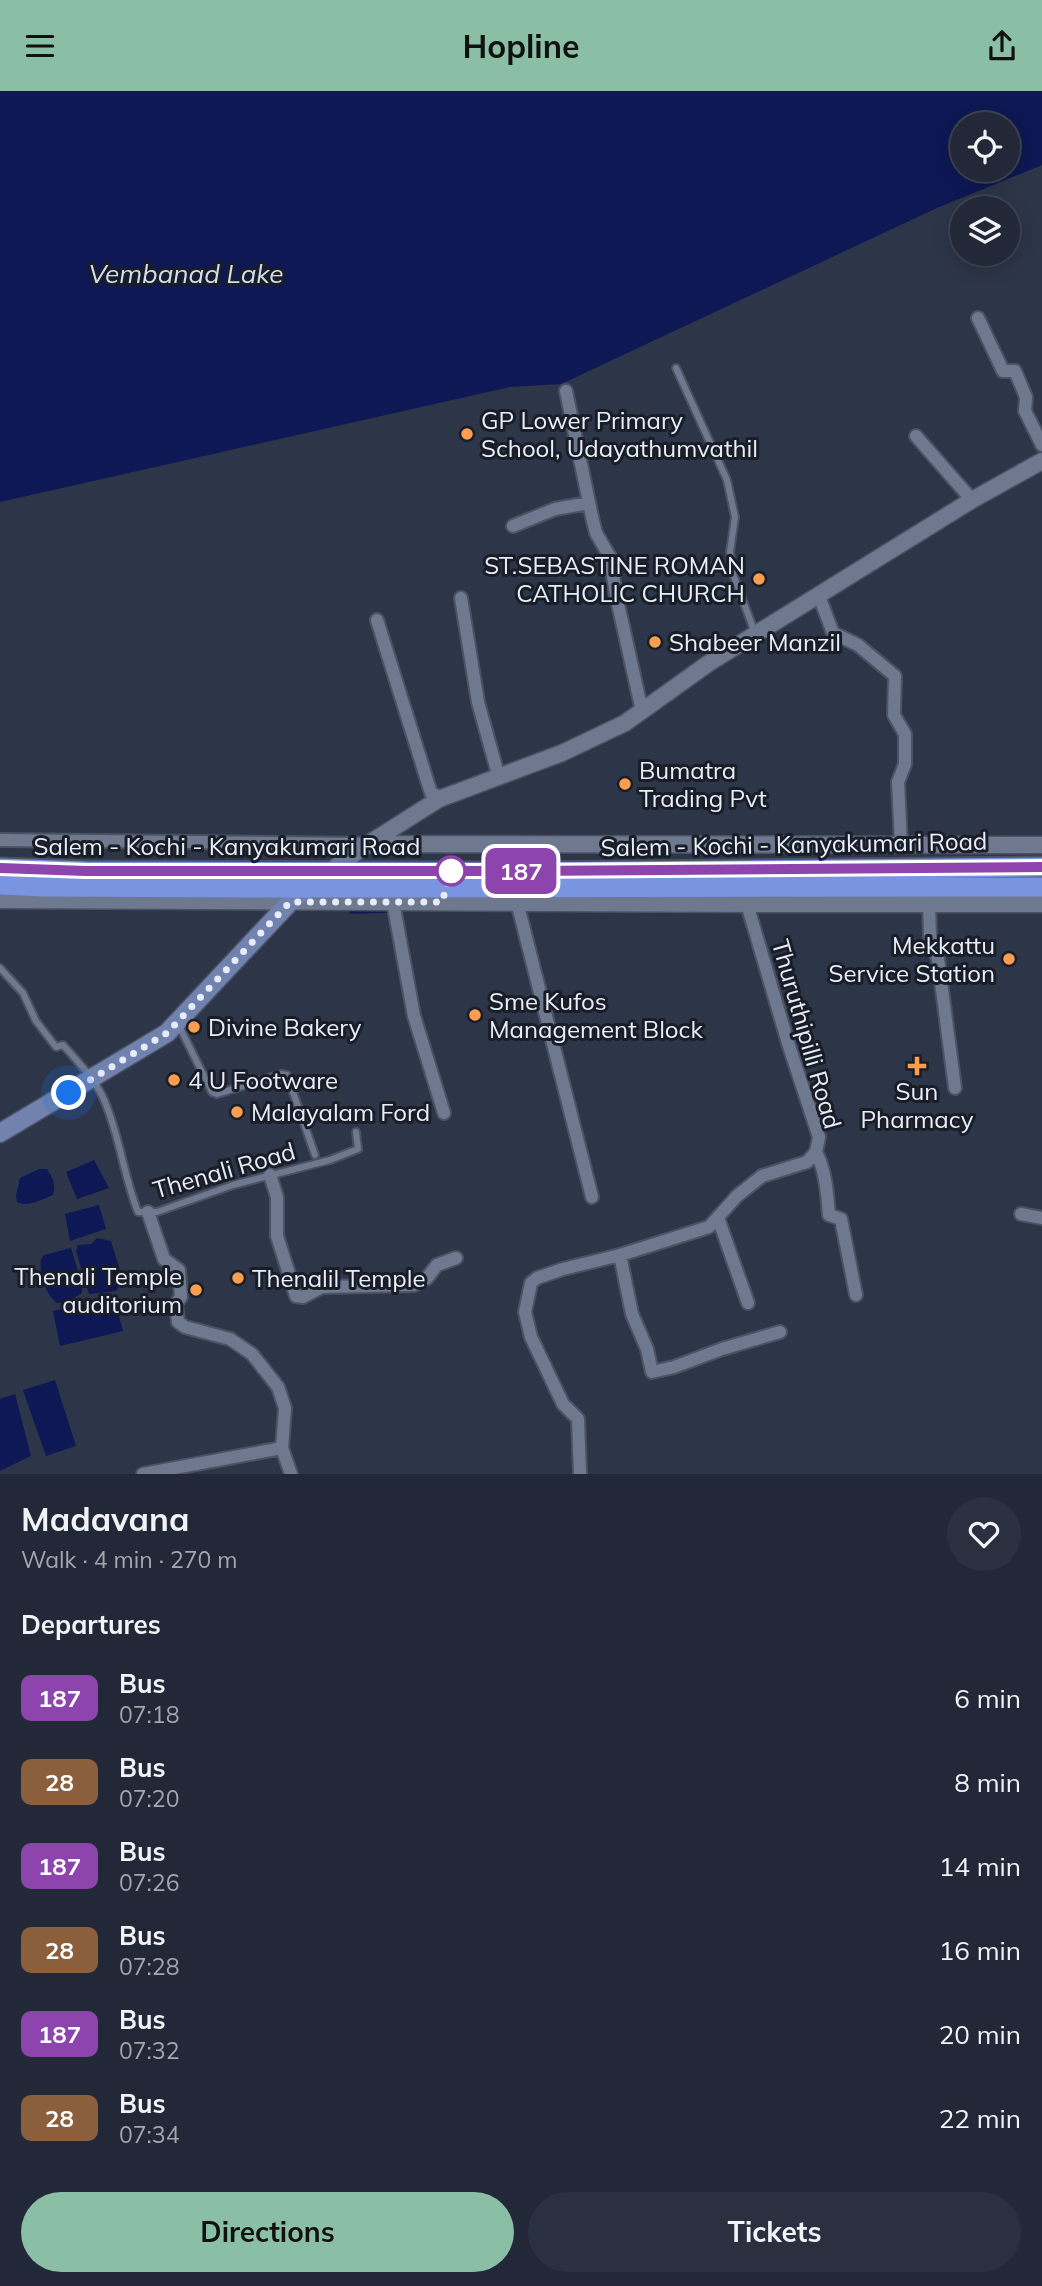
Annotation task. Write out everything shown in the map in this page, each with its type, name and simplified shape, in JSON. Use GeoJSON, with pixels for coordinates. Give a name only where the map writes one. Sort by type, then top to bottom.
{"type":"FeatureCollection","features":[{"type":"Feature","properties":{"kind":"highway","name":"Salem - Kochi - Kanyakumari Road"},"geometry":{"type":"LineString","coordinates":[[0,868],[86,871],[330,871],[1042,867]]}},
{"type":"Feature","properties":{"kind":"highway"},"geometry":{"type":"LineString","coordinates":[[307,888],[330,871]]}},
{"type":"Feature","properties":{"kind":"highway","name":"Salem - Kochi - Kanyakumari Road"},"geometry":{"type":"LineString","coordinates":[[0,885],[307,888],[1042,887]]}},
{"type":"Feature","properties":{"kind":"main road"},"geometry":{"type":"LineString","coordinates":[[0,1133],[167,1033],[290,902],[307,888]]}},
{"type":"Feature","properties":{"kind":"street"},"geometry":{"type":"LineString","coordinates":[[978,318],[1003,371],[1015,371],[1026,397],[1026,411],[1042,445]]}},
{"type":"Feature","properties":{"kind":"street"},"geometry":{"type":"LineString","coordinates":[[566,391],[596,533],[610,557],[642,711]]}},
{"type":"Feature","properties":{"kind":"street"},"geometry":{"type":"LineString","coordinates":[[916,436],[972,500]]}},
{"type":"Feature","properties":{"kind":"street"},"geometry":{"type":"LineString","coordinates":[[330,871],[442,797],[562,753],[625,723],[709,663],[972,500],[1042,461]]}},
{"type":"Feature","properties":{"kind":"street"},"geometry":{"type":"LineString","coordinates":[[513,526],[555,509],[589,503]]}},
{"type":"Feature","properties":{"kind":"street"},"geometry":{"type":"LineString","coordinates":[[819,596],[833,633],[858,645],[895,676],[894,715],[905,734],[905,764],[898,782],[901,845]]}},
{"type":"Feature","properties":{"kind":"street"},"geometry":{"type":"LineString","coordinates":[[461,598],[478,702],[499,778]]}},
{"type":"Feature","properties":{"kind":"street"},"geometry":{"type":"LineString","coordinates":[[377,620],[431,793],[442,797]]}},
{"type":"Feature","properties":{"kind":"street"},"geometry":{"type":"LineString","coordinates":[[0,840],[368,844],[1042,845]]}},
{"type":"Feature","properties":{"kind":"street"},"geometry":{"type":"LineString","coordinates":[[0,900],[1042,904]]}},
{"type":"Feature","properties":{"kind":"street"},"geometry":{"type":"LineString","coordinates":[[393,902],[414,1016],[444,1113]]}},
{"type":"Feature","properties":{"kind":"street"},"geometry":{"type":"LineString","coordinates":[[517,902],[592,1197]]}},
{"type":"Feature","properties":{"kind":"street"},"geometry":{"type":"LineString","coordinates":[[929,903],[930,936],[937,958],[955,1088]]}},
{"type":"Feature","properties":{"kind":"street","name":"Thuruthipilli Road"},"geometry":{"type":"LineString","coordinates":[[580,1474],[578,1419],[563,1404],[531,1337],[524,1313],[531,1283],[537,1278],[563,1269],[620,1255],[709,1227],[737,1196],[762,1175],[807,1162],[816,1152],[818,1137],[747,904]]}},
{"type":"Feature","properties":{"kind":"street"},"geometry":{"type":"LineString","coordinates":[[816,1152],[826,1185],[829,1215],[841,1219],[856,1295]]}},
{"type":"Feature","properties":{"kind":"street"},"geometry":{"type":"LineString","coordinates":[[270,1175],[277,1197],[277,1236],[296,1296],[303,1297],[322,1287],[414,1285],[427,1278],[437,1265],[456,1258]]}},
{"type":"Feature","properties":{"kind":"street"},"geometry":{"type":"LineString","coordinates":[[148,1212],[164,1259],[179,1270],[181,1297],[176,1304],[178,1322],[185,1327],[230,1339],[252,1354],[278,1387],[285,1408],[282,1448],[292,1474]]}},
{"type":"Feature","properties":{"kind":"street"},"geometry":{"type":"LineString","coordinates":[[1021,1214],[1042,1218]]}},
{"type":"Feature","properties":{"kind":"street"},"geometry":{"type":"LineString","coordinates":[[718,1218],[748,1303]]}},
{"type":"Feature","properties":{"kind":"street"},"geometry":{"type":"LineString","coordinates":[[620,1255],[632,1314],[647,1349],[652,1372],[780,1332]]}},
{"type":"Feature","properties":{"kind":"street"},"geometry":{"type":"LineString","coordinates":[[144,1474],[282,1448]]}},
{"type":"Feature","properties":{"kind":"lane"},"geometry":{"type":"LineString","coordinates":[[676,368],[727,480],[735,517],[730,552],[733,574],[756,636]]}},
{"type":"Feature","properties":{"kind":"lane"},"geometry":{"type":"LineString","coordinates":[[0,968],[23,993],[36,1021],[56,1047],[63,1045],[92,1079]]}},
{"type":"Feature","properties":{"kind":"lane"},"geometry":{"type":"LineString","coordinates":[[177,1023],[212,1093],[217,1094],[281,1074],[287,1075],[315,1155]]}},
{"type":"Feature","properties":{"kind":"lane","name":"Thenali Road"},"geometry":{"type":"LineString","coordinates":[[92,1079],[104,1099],[117,1134],[138,1212],[157,1212],[233,1185],[330,1160],[358,1149],[356,1132]]}},
{"type":"Feature","properties":{"kind":"water","name":"Vembanad Lake"},"geometry":{"type":"Polygon","coordinates":[[[0,91],[1042,91],[1042,165],[1020,174],[1020,112],[950,112],[950,182],[1000,182],[966,196],[950,196],[950,203],[561,384],[510,387],[0,502],[0,91]]]}},
{"type":"Feature","properties":{"kind":"water"},"geometry":{"type":"Polygon","coordinates":[[[94,1160],[109,1188],[77,1199],[66,1172],[94,1160]]]}},
{"type":"Feature","properties":{"kind":"water"},"geometry":{"type":"Polygon","coordinates":[[[39,1169],[47,1169],[51,1175],[53,1195],[30,1203],[17,1202],[20,1178],[39,1169]]]}},
{"type":"Feature","properties":{"kind":"water"},"geometry":{"type":"Polygon","coordinates":[[[99,1205],[106,1229],[70,1241],[65,1214],[99,1205]]]}},
{"type":"Feature","properties":{"kind":"water"},"geometry":{"type":"Polygon","coordinates":[[[97,1238],[111,1241],[119,1267],[120,1285],[116,1291],[89,1294],[76,1251],[78,1245],[91,1244],[97,1238]]]}},
{"type":"Feature","properties":{"kind":"water"},"geometry":{"type":"Polygon","coordinates":[[[71,1248],[82,1284],[82,1293],[65,1303],[57,1303],[44,1283],[41,1259],[44,1255],[71,1248]]]}},
{"type":"Feature","properties":{"kind":"water"},"geometry":{"type":"Polygon","coordinates":[[[114,1298],[123,1331],[60,1346],[53,1311],[114,1298]]]}},
{"type":"Feature","properties":{"kind":"water"},"geometry":{"type":"Polygon","coordinates":[[[55,1380],[76,1446],[46,1456],[23,1390],[55,1380]]]}},
{"type":"Feature","properties":{"kind":"water"},"geometry":{"type":"Polygon","coordinates":[[[15,1394],[31,1456],[0,1471],[0,1399],[15,1394]]]}},
{"type":"Feature","properties":{"kind":"waterway"},"geometry":{"type":"LineString","coordinates":[[351,912],[391,911]]}},
{"type":"Feature","properties":{"kind":"bus line","name":"187"},"geometry":{"type":"LineString","coordinates":[[0,868],[86,871],[526,871],[1042,867]]}},
{"type":"Feature","properties":{"kind":"place","name":"GP Lower Primary School, Udayathumvathil"},"geometry":{"type":"Point","coordinates":[467,434]}},
{"type":"Feature","properties":{"kind":"place","name":"ST.SEBASTINE ROMAN CATHOLIC CHURCH"},"geometry":{"type":"Point","coordinates":[759,579]}},
{"type":"Feature","properties":{"kind":"place","name":"Shabeer Manzil"},"geometry":{"type":"Point","coordinates":[655,642]}},
{"type":"Feature","properties":{"kind":"place","name":"Bumatra Trading Pvt"},"geometry":{"type":"Point","coordinates":[625,784]}},
{"type":"Feature","properties":{"kind":"place","name":"Mekkattu Service Station"},"geometry":{"type":"Point","coordinates":[1009,959]}},
{"type":"Feature","properties":{"kind":"place","name":"Sme Kufos Management Block"},"geometry":{"type":"Point","coordinates":[475,1015]}},
{"type":"Feature","properties":{"kind":"place","name":"Divine Bakery"},"geometry":{"type":"Point","coordinates":[194,1027]}},
{"type":"Feature","properties":{"kind":"place","name":"Sun Pharmacy"},"geometry":{"type":"Point","coordinates":[917,1066]}},
{"type":"Feature","properties":{"kind":"place","name":"4 U Footware"},"geometry":{"type":"Point","coordinates":[174,1080]}},
{"type":"Feature","properties":{"kind":"place","name":"Malayalam Ford"},"geometry":{"type":"Point","coordinates":[237,1112]}},
{"type":"Feature","properties":{"kind":"place","name":"Thenalil Temple"},"geometry":{"type":"Point","coordinates":[238,1278]}},
{"type":"Feature","properties":{"kind":"place","name":"Thenali Temple auditorium"},"geometry":{"type":"Point","coordinates":[196,1290]}},
{"type":"Feature","properties":{"kind":"route"},"geometry":{"type":"LineString","coordinates":[[69,1093],[167,1033],[290,902],[442,902],[451,871]]}}]}
